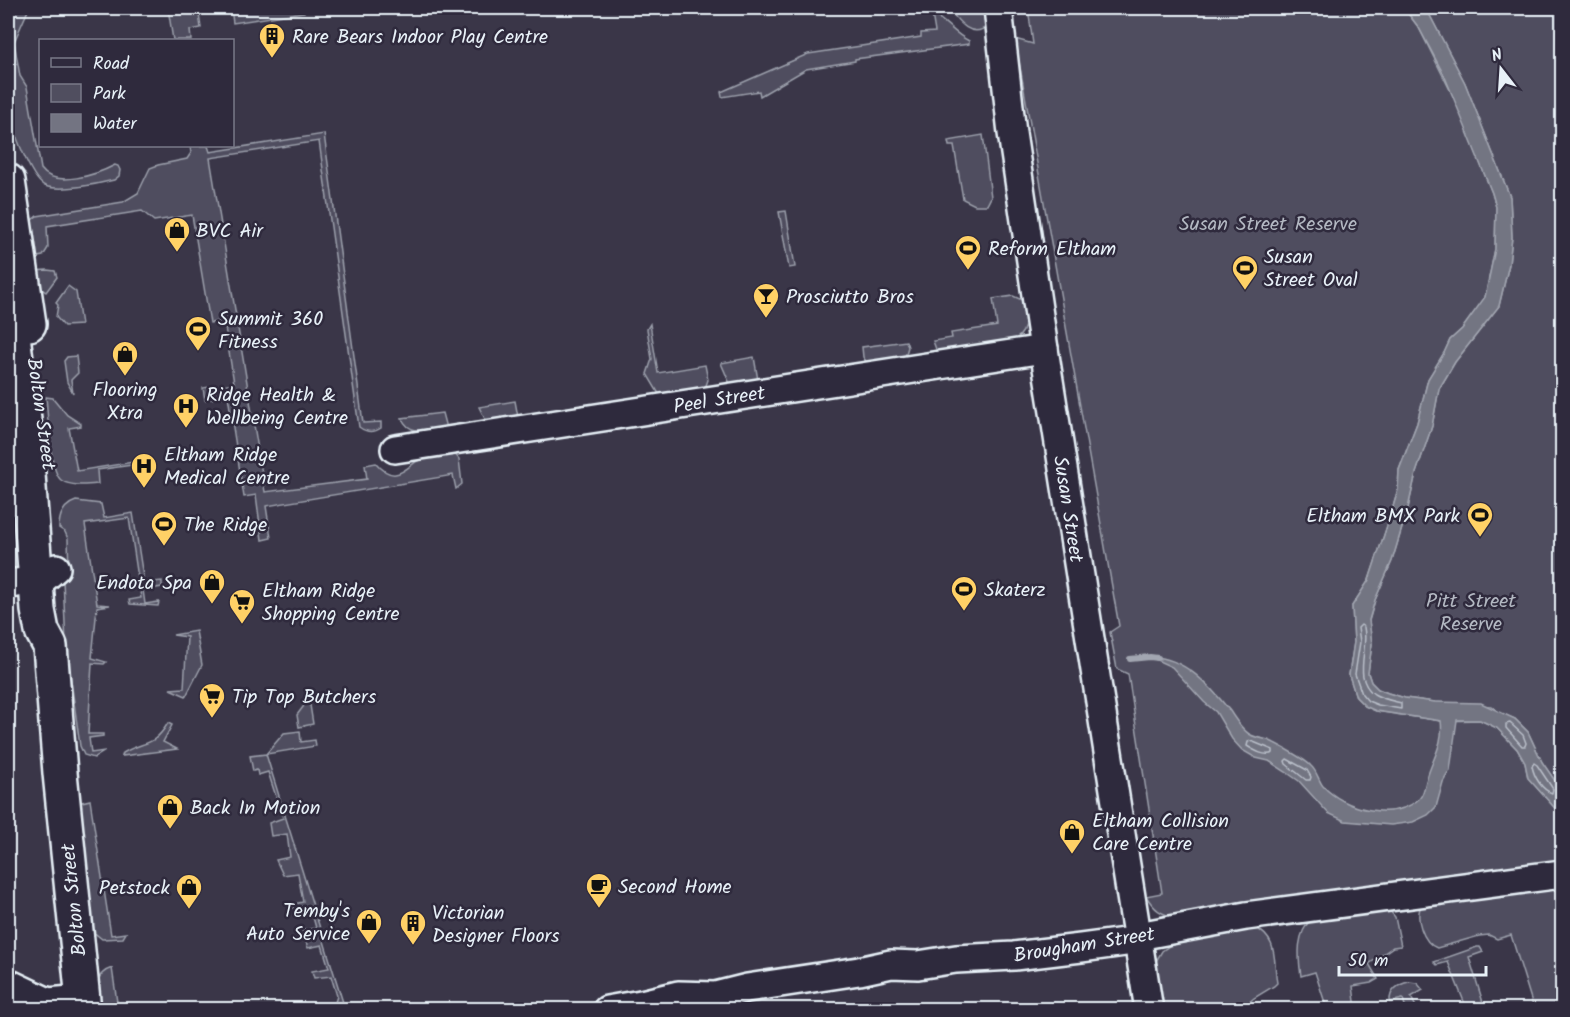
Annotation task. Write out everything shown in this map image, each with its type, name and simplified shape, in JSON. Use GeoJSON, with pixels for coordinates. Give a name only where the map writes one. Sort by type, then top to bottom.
{"type":"FeatureCollection","features":[{"type":"Feature","properties":{"kind":"main road","name":"Bolton Street"},"geometry":{"type":"LineString","coordinates":[[8,181],[10,213],[48,454],[28,571]]}},
{"type":"Feature","properties":{"kind":"main road","name":"Bolton Street"},"geometry":{"type":"LineString","coordinates":[[8,298],[24,420],[28,571],[58,618],[50,646],[60,773],[84,1004]]}},
{"type":"Feature","properties":{"kind":"street","name":"Susan Street"},"geometry":{"type":"LineString","coordinates":[[998,8],[1012,133],[1044,349],[1149,1010]]}},
{"type":"Feature","properties":{"kind":"street","name":"Peel Street"},"geometry":{"type":"LineString","coordinates":[[395,449],[1044,349]]}},
{"type":"Feature","properties":{"kind":"street","name":"Brougham Street"},"geometry":{"type":"LineString","coordinates":[[607,1010],[678,995],[715,996],[747,988],[885,965],[918,965],[966,958],[1025,955],[1119,943],[1149,934],[1258,914],[1563,874]]}},
{"type":"Feature","properties":{"kind":"street"},"geometry":{"type":"LineString","coordinates":[[8,983],[48,1002],[84,1004]]}},
{"type":"Feature","properties":{"kind":"green space"},"geometry":{"type":"Polygon","coordinates":[[[8,8],[29,8],[14,42],[20,76],[27,87],[41,169],[48,175],[66,179],[88,175],[115,165],[120,170],[119,176],[114,180],[79,187],[52,188],[45,186],[33,173],[16,136],[9,112],[8,8]]]}},
{"type":"Feature","properties":{"kind":"green space"},"geometry":{"type":"Polygon","coordinates":[[[168,8],[198,8],[201,28],[190,30],[191,39],[173,39],[168,8]]]}},
{"type":"Feature","properties":{"kind":"green space"},"geometry":{"type":"Polygon","coordinates":[[[231,8],[303,8],[304,12],[233,23],[231,8]]]}},
{"type":"Feature","properties":{"kind":"green space"},"geometry":{"type":"Polygon","coordinates":[[[948,8],[986,8],[988,25],[976,31],[971,30],[960,23],[948,8]]]}},
{"type":"Feature","properties":{"kind":"green space","name":"Susan Street Reserve"},"geometry":{"type":"Polygon","coordinates":[[[1028,8],[1404,8],[1419,28],[1456,102],[1492,193],[1496,207],[1495,249],[1485,298],[1462,329],[1450,340],[1428,379],[1417,423],[1399,470],[1398,490],[1369,580],[1352,606],[1354,642],[1349,675],[1356,697],[1365,706],[1376,711],[1441,721],[1480,720],[1497,728],[1517,749],[1525,763],[1528,778],[1562,816],[1562,867],[1176,917],[1158,911],[1146,896],[1162,893],[1128,674],[1117,669],[1110,632],[1119,626],[1015,39],[1033,44],[1028,8]]]}},
{"type":"Feature","properties":{"kind":"green space","name":"Eltham BMX Park"},"geometry":{"type":"Polygon","coordinates":[[[1426,8],[1562,8],[1562,791],[1542,762],[1528,732],[1515,719],[1500,713],[1491,706],[1435,702],[1388,693],[1378,689],[1371,682],[1368,673],[1372,644],[1369,621],[1375,600],[1392,561],[1408,508],[1416,473],[1432,426],[1439,389],[1455,362],[1499,306],[1509,264],[1512,237],[1510,197],[1465,83],[1426,8]]]}},
{"type":"Feature","properties":{"kind":"green space"},"geometry":{"type":"Polygon","coordinates":[[[932,14],[969,41],[969,44],[855,59],[855,61],[806,69],[760,96],[759,91],[722,97],[721,92],[808,54],[921,37],[921,33],[935,32],[932,14]]]}},
{"type":"Feature","properties":{"kind":"green space"},"geometry":{"type":"Polygon","coordinates":[[[324,134],[363,423],[381,422],[381,428],[376,431],[368,431],[359,427],[319,141],[210,158],[265,492],[367,479],[365,465],[376,463],[391,474],[397,474],[425,457],[454,453],[459,459],[462,484],[456,489],[453,475],[266,506],[271,538],[262,540],[256,495],[244,497],[228,396],[205,400],[203,388],[234,383],[224,321],[210,323],[192,215],[154,221],[142,211],[47,226],[48,248],[43,256],[32,258],[27,224],[37,216],[123,202],[138,193],[150,168],[187,159],[191,153],[190,147],[208,147],[210,152],[324,134]]]}},
{"type":"Feature","properties":{"kind":"green space"},"geometry":{"type":"Polygon","coordinates":[[[983,135],[991,197],[987,205],[975,205],[963,199],[954,146],[949,146],[948,141],[983,135]]]}},
{"type":"Feature","properties":{"kind":"green space"},"geometry":{"type":"Polygon","coordinates":[[[786,211],[795,267],[789,268],[779,212],[786,211]]]}},
{"type":"Feature","properties":{"kind":"green space"},"geometry":{"type":"Polygon","coordinates":[[[33,271],[55,271],[57,277],[46,292],[43,290],[39,293],[33,271]]]}},
{"type":"Feature","properties":{"kind":"green space"},"geometry":{"type":"Polygon","coordinates":[[[68,286],[76,292],[81,325],[64,326],[56,317],[58,305],[56,303],[68,286]]]}},
{"type":"Feature","properties":{"kind":"green space"},"geometry":{"type":"Polygon","coordinates":[[[1013,296],[1022,300],[1026,316],[1023,331],[1016,339],[937,352],[933,341],[952,338],[951,333],[997,326],[993,299],[1013,296]]]}},
{"type":"Feature","properties":{"kind":"green space"},"geometry":{"type":"Polygon","coordinates":[[[650,324],[658,373],[705,365],[708,380],[705,388],[659,394],[647,374],[652,359],[647,329],[650,324]]]}},
{"type":"Feature","properties":{"kind":"green space"},"geometry":{"type":"Polygon","coordinates":[[[906,341],[908,347],[905,357],[867,363],[863,357],[862,347],[906,341]]]}},
{"type":"Feature","properties":{"kind":"green space"},"geometry":{"type":"Polygon","coordinates":[[[76,356],[78,373],[71,380],[73,393],[67,382],[64,361],[67,357],[76,356]]]}},
{"type":"Feature","properties":{"kind":"green space"},"geometry":{"type":"Polygon","coordinates":[[[754,357],[758,380],[730,384],[721,363],[754,357]]]}},
{"type":"Feature","properties":{"kind":"green space"},"geometry":{"type":"Polygon","coordinates":[[[46,397],[53,398],[67,415],[81,424],[81,426],[69,428],[77,471],[146,460],[147,463],[97,470],[98,484],[74,485],[61,480],[57,474],[52,454],[46,397]]]}},
{"type":"Feature","properties":{"kind":"green space"},"geometry":{"type":"Polygon","coordinates":[[[515,401],[518,417],[486,421],[479,407],[515,401]]]}},
{"type":"Feature","properties":{"kind":"green space"},"geometry":{"type":"Polygon","coordinates":[[[442,413],[446,428],[434,430],[415,430],[405,424],[402,418],[442,413]]]}},
{"type":"Feature","properties":{"kind":"green space"},"geometry":{"type":"Polygon","coordinates":[[[76,501],[101,504],[104,518],[133,513],[144,583],[162,581],[162,587],[143,590],[145,604],[159,602],[158,606],[130,604],[129,600],[141,598],[129,518],[85,524],[97,604],[110,605],[97,607],[92,658],[106,662],[104,664],[92,663],[88,734],[103,734],[103,736],[89,738],[91,753],[105,751],[94,758],[84,755],[80,746],[66,644],[63,580],[69,571],[68,539],[65,532],[59,528],[59,523],[65,508],[76,501]]]}},
{"type":"Feature","properties":{"kind":"green space"},"geometry":{"type":"Polygon","coordinates":[[[196,631],[202,665],[186,696],[170,689],[184,688],[187,637],[173,635],[196,631]]]}},
{"type":"Feature","properties":{"kind":"green space"},"geometry":{"type":"Polygon","coordinates":[[[309,699],[313,724],[299,727],[297,715],[309,699]]]}},
{"type":"Feature","properties":{"kind":"green space"},"geometry":{"type":"Polygon","coordinates":[[[168,723],[172,725],[163,742],[177,749],[122,756],[123,753],[153,740],[168,723]]]}},
{"type":"Feature","properties":{"kind":"green space"},"geometry":{"type":"Polygon","coordinates":[[[300,731],[301,742],[315,740],[316,746],[266,754],[284,733],[300,731]]]}},
{"type":"Feature","properties":{"kind":"green space"},"geometry":{"type":"Polygon","coordinates":[[[266,754],[345,1009],[333,1009],[337,996],[331,976],[314,978],[312,971],[329,968],[322,945],[308,948],[302,930],[316,928],[310,906],[293,908],[290,905],[303,902],[298,873],[283,875],[276,860],[290,857],[287,834],[271,836],[269,823],[283,818],[268,772],[258,775],[257,770],[253,771],[250,756],[266,754]]]}},
{"type":"Feature","properties":{"kind":"green space"},"geometry":{"type":"Polygon","coordinates":[[[90,800],[111,935],[126,933],[123,938],[102,939],[91,930],[79,806],[82,802],[90,800]]]}},
{"type":"Feature","properties":{"kind":"green space"},"geometry":{"type":"Polygon","coordinates":[[[1562,881],[1562,1009],[1534,1009],[1511,935],[1497,939],[1489,935],[1479,936],[1437,948],[1428,941],[1421,929],[1419,916],[1422,904],[1562,881]]]}},
{"type":"Feature","properties":{"kind":"green space"},"geometry":{"type":"Polygon","coordinates":[[[1389,910],[1395,917],[1401,946],[1393,947],[1369,964],[1378,979],[1371,983],[1353,986],[1356,1009],[1327,1009],[1315,972],[1301,976],[1299,945],[1303,931],[1312,919],[1389,910]]]}},
{"type":"Feature","properties":{"kind":"green space"},"geometry":{"type":"Polygon","coordinates":[[[1254,927],[1268,938],[1271,944],[1275,958],[1277,983],[1274,986],[1241,1009],[1158,1010],[1155,963],[1162,951],[1175,942],[1254,927]]]}},
{"type":"Feature","properties":{"kind":"green space"},"geometry":{"type":"Polygon","coordinates":[[[1480,947],[1483,952],[1469,957],[1485,1009],[1467,1009],[1448,962],[1437,965],[1434,962],[1480,947]]]}},
{"type":"Feature","properties":{"kind":"green space"},"geometry":{"type":"Polygon","coordinates":[[[112,968],[118,1009],[99,1009],[98,980],[105,971],[112,968]]]}},
{"type":"Feature","properties":{"kind":"green space"},"geometry":{"type":"Polygon","coordinates":[[[1409,982],[1417,983],[1423,990],[1411,997],[1417,1009],[1406,1009],[1403,999],[1390,1002],[1395,989],[1409,982]]]}},
{"type":"Feature","properties":{"kind":"water"},"geometry":{"type":"Polygon","coordinates":[[[1404,8],[1426,8],[1465,83],[1510,197],[1512,237],[1509,264],[1499,306],[1455,362],[1439,389],[1432,426],[1416,473],[1392,561],[1369,620],[1372,644],[1368,673],[1371,682],[1378,689],[1388,693],[1435,702],[1481,703],[1515,719],[1528,732],[1542,762],[1562,791],[1562,816],[1528,778],[1525,763],[1517,749],[1497,728],[1480,720],[1457,720],[1450,770],[1443,782],[1436,807],[1428,815],[1413,822],[1391,825],[1345,821],[1328,813],[1299,781],[1286,772],[1269,761],[1256,758],[1242,750],[1232,739],[1216,712],[1172,667],[1150,657],[1174,662],[1196,675],[1214,692],[1245,731],[1272,742],[1303,760],[1313,768],[1323,786],[1343,801],[1369,810],[1396,810],[1408,806],[1419,799],[1422,794],[1441,736],[1441,721],[1376,711],[1365,706],[1356,697],[1349,675],[1354,642],[1352,606],[1369,580],[1398,490],[1399,470],[1417,423],[1428,379],[1450,340],[1462,329],[1485,297],[1495,249],[1496,207],[1445,77],[1419,28],[1404,8]]]}},
{"type":"Feature","properties":{"kind":"waterway"},"geometry":{"type":"LineString","coordinates":[[1130,659],[1158,658]]}},
{"type":"Feature","properties":{"kind":"place","name":"Rare Bears Indoor Play Centre"},"geometry":{"type":"Point","coordinates":[272,59]}},
{"type":"Feature","properties":{"kind":"place","name":"BVC Air"},"geometry":{"type":"Point","coordinates":[177,253]}},
{"type":"Feature","properties":{"kind":"place","name":"Reform Eltham"},"geometry":{"type":"Point","coordinates":[968,271]}},
{"type":"Feature","properties":{"kind":"place","name":"Susan Street Oval"},"geometry":{"type":"Point","coordinates":[1245,291]}},
{"type":"Feature","properties":{"kind":"place","name":"Prosciutto Bros"},"geometry":{"type":"Point","coordinates":[766,319]}},
{"type":"Feature","properties":{"kind":"place","name":"Summit 360 Fitness"},"geometry":{"type":"Point","coordinates":[198,352]}},
{"type":"Feature","properties":{"kind":"place","name":"Flooring Xtra"},"geometry":{"type":"Point","coordinates":[125,377]}},
{"type":"Feature","properties":{"kind":"place","name":"Ridge Health & Wellbeing Centre"},"geometry":{"type":"Point","coordinates":[186,429]}},
{"type":"Feature","properties":{"kind":"place","name":"Eltham Ridge Medical Centre"},"geometry":{"type":"Point","coordinates":[144,489]}},
{"type":"Feature","properties":{"kind":"place","name":"Eltham BMX Park"},"geometry":{"type":"Point","coordinates":[1480,538]}},
{"type":"Feature","properties":{"kind":"place","name":"The Ridge"},"geometry":{"type":"Point","coordinates":[164,547]}},
{"type":"Feature","properties":{"kind":"place","name":"Endota Spa"},"geometry":{"type":"Point","coordinates":[212,605]}},
{"type":"Feature","properties":{"kind":"place","name":"Skaterz"},"geometry":{"type":"Point","coordinates":[964,612]}},
{"type":"Feature","properties":{"kind":"place","name":"Eltham Ridge Shopping Centre"},"geometry":{"type":"Point","coordinates":[242,625]}},
{"type":"Feature","properties":{"kind":"place","name":"Tip Top Butchers"},"geometry":{"type":"Point","coordinates":[212,719]}},
{"type":"Feature","properties":{"kind":"place","name":"Back In Motion"},"geometry":{"type":"Point","coordinates":[170,830]}},
{"type":"Feature","properties":{"kind":"place","name":"Eltham Collision Care Centre"},"geometry":{"type":"Point","coordinates":[1072,855]}},
{"type":"Feature","properties":{"kind":"place","name":"Second Home"},"geometry":{"type":"Point","coordinates":[599,909]}},
{"type":"Feature","properties":{"kind":"place","name":"Petstock"},"geometry":{"type":"Point","coordinates":[189,910]}},
{"type":"Feature","properties":{"kind":"place","name":"Temby's Auto Service"},"geometry":{"type":"Point","coordinates":[369,945]}},
{"type":"Feature","properties":{"kind":"place","name":"Victorian Designer Floors"},"geometry":{"type":"Point","coordinates":[413,946]}},
{"type":"Feature","properties":{"kind":"park label","name":"Pitt Street Reserve"},"geometry":{"type":"Point","coordinates":[1471,612]}}]}
